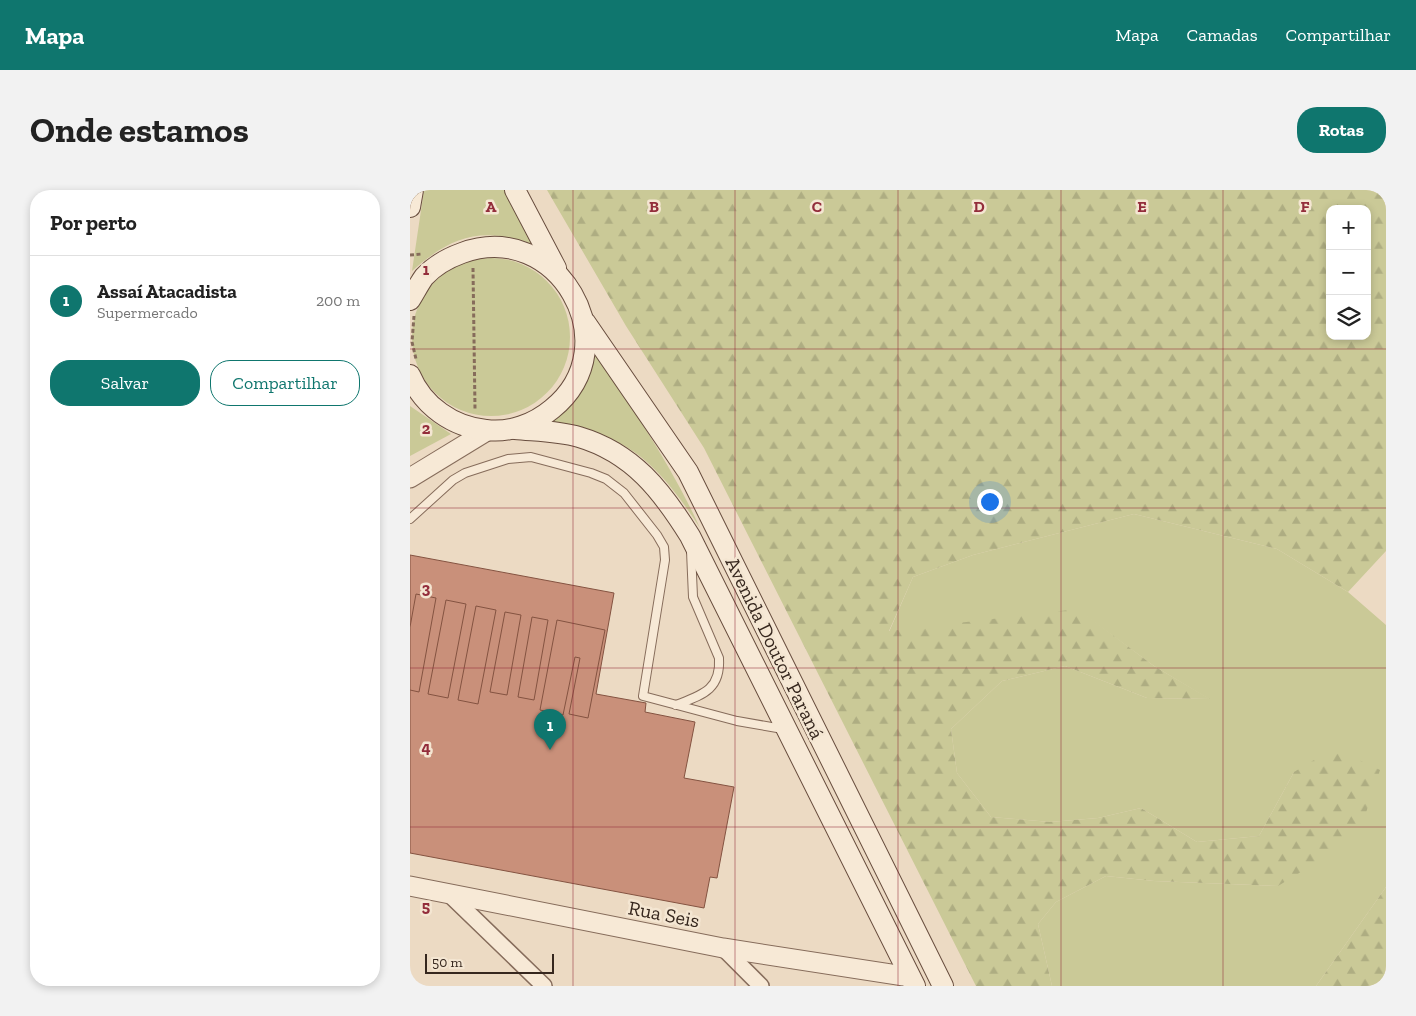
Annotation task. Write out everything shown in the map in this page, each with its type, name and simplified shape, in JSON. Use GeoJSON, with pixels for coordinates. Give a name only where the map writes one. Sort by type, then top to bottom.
{"type":"FeatureCollection","features":[{"type":"Feature","properties":{"kind":"main road"},"geometry":{"type":"LineString","coordinates":[[410,206],[413,190]]}},
{"type":"Feature","properties":{"kind":"main road"},"geometry":{"type":"LineString","coordinates":[[414,371],[427,402],[444,416],[465,426],[487,430],[515,429],[541,418],[562,400],[578,377],[585,350],[585,322],[575,296],[558,272],[515,190]]}},
{"type":"Feature","properties":{"kind":"main road"},"geometry":{"type":"LineString","coordinates":[[414,304],[425,276],[443,262],[476,248],[505,247],[533,255],[558,272]]}},
{"type":"Feature","properties":{"kind":"main road","name":"Avenida Doutor Paraná"},"geometry":{"type":"LineString","coordinates":[[585,322],[688,472],[943,986]]}},
{"type":"Feature","properties":{"kind":"main road","name":"Avenida Doutor Paraná"},"geometry":{"type":"LineString","coordinates":[[515,429],[578,436],[611,449],[640,470],[676,514],[690,536],[913,982]]}},
{"type":"Feature","properties":{"kind":"street"},"geometry":{"type":"LineString","coordinates":[[410,478],[487,430]]}},
{"type":"Feature","properties":{"kind":"street","name":"Rua Seis"},"geometry":{"type":"LineString","coordinates":[[410,886],[723,948],[913,982]]}},
{"type":"Feature","properties":{"kind":"street"},"geometry":{"type":"LineString","coordinates":[[450,895],[544,986]]}},
{"type":"Feature","properties":{"kind":"street"},"geometry":{"type":"LineString","coordinates":[[723,948],[761,986]]}},
{"type":"Feature","properties":{"kind":"lane"},"geometry":{"type":"LineString","coordinates":[[410,519],[453,480],[465,473],[508,459],[531,457],[591,473],[606,479],[624,493],[664,547],[665,560],[643,696],[737,721],[788,730]]}},
{"type":"Feature","properties":{"kind":"lane"},"geometry":{"type":"LineString","coordinates":[[676,705],[704,695],[717,678],[720,668],[719,658],[693,597],[690,536]]}},
{"type":"Feature","properties":{"kind":"path"},"geometry":{"type":"LineString","coordinates":[[473,260],[475,414]]}},
{"type":"Feature","properties":{"kind":"path"},"geometry":{"type":"LineString","coordinates":[[414,304],[412,342],[414,371]]}},
{"type":"Feature","properties":{"kind":"green space"},"geometry":{"type":"Polygon","coordinates":[[[424,190],[507,190],[535,245],[499,236],[469,237],[441,249],[412,271],[424,190]]]}},
{"type":"Feature","properties":{"kind":"green space"},"geometry":{"type":"Polygon","coordinates":[[[547,190],[1386,190],[1386,551],[1348,592],[1277,549],[1134,514],[973,555],[913,577],[889,631],[1078,609],[1154,666],[1210,699],[1147,698],[1065,666],[1002,681],[951,729],[957,773],[991,817],[1050,822],[1098,818],[1141,808],[1197,842],[1259,836],[1294,772],[1334,748],[1380,770],[1361,828],[1332,853],[1278,886],[1154,881],[1106,876],[1056,902],[1038,924],[1052,986],[976,986],[704,448],[626,326],[547,190]]]}},
{"type":"Feature","properties":{"kind":"green space"},"geometry":{"type":"Polygon","coordinates":[[[483,258],[499,258],[514,261],[528,267],[547,281],[557,293],[567,314],[570,337],[567,360],[557,381],[547,393],[535,403],[514,413],[499,416],[483,416],[468,413],[447,403],[425,381],[415,360],[412,345],[412,329],[415,314],[425,293],[447,271],[468,261],[483,258]]]}},
{"type":"Feature","properties":{"kind":"green space"},"geometry":{"type":"Polygon","coordinates":[[[593,348],[663,458],[700,528],[663,478],[640,456],[627,447],[605,438],[543,421],[593,348]]]}},
{"type":"Feature","properties":{"kind":"green space"},"geometry":{"type":"Polygon","coordinates":[[[410,406],[451,434],[410,456],[410,406]]]}},
{"type":"Feature","properties":{"kind":"green space"},"geometry":{"type":"Polygon","coordinates":[[[1134,514],[1277,549],[1348,592],[1386,625],[1386,887],[1316,986],[1052,986],[1038,924],[1056,902],[1106,876],[1154,881],[1278,886],[1294,772],[1259,836],[1197,842],[1141,808],[1098,818],[1050,822],[991,817],[957,773],[951,729],[1002,681],[1065,666],[1147,698],[1209,699],[1154,666],[1078,610],[889,632],[913,577],[973,555],[1134,514]]]}},
{"type":"Feature","properties":{"kind":"green space"},"geometry":{"type":"Polygon","coordinates":[[[1386,887],[1386,986],[1316,986],[1386,887]]]}},
{"type":"Feature","properties":{"kind":"building"},"geometry":{"type":"Polygon","coordinates":[[[410,555],[614,593],[596,694],[646,703],[645,712],[695,722],[684,778],[734,787],[717,878],[710,877],[704,908],[410,853],[410,555]]]}},
{"type":"Feature","properties":{"kind":"building"},"geometry":{"type":"Polygon","coordinates":[[[416,594],[436,598],[419,692],[410,690],[410,627],[416,594]]]}},
{"type":"Feature","properties":{"kind":"building"},"geometry":{"type":"Polygon","coordinates":[[[446,600],[466,604],[448,698],[428,694],[446,600]]]}},
{"type":"Feature","properties":{"kind":"building"},"geometry":{"type":"Polygon","coordinates":[[[476,606],[496,610],[478,704],[458,700],[476,606]]]}},
{"type":"Feature","properties":{"kind":"building"},"geometry":{"type":"Polygon","coordinates":[[[505,612],[521,615],[507,695],[490,692],[505,612]]]}},
{"type":"Feature","properties":{"kind":"building"},"geometry":{"type":"Polygon","coordinates":[[[532,617],[548,620],[534,700],[518,697],[532,617]]]}},
{"type":"Feature","properties":{"kind":"building"},"geometry":{"type":"Polygon","coordinates":[[[557,620],[605,630],[588,718],[569,714],[580,658],[575,657],[563,715],[540,710],[557,620]]]}},
{"type":"Feature","properties":{"kind":"place","name":"Assaí Atacadista"},"geometry":{"type":"Point","coordinates":[550,750]}}]}
